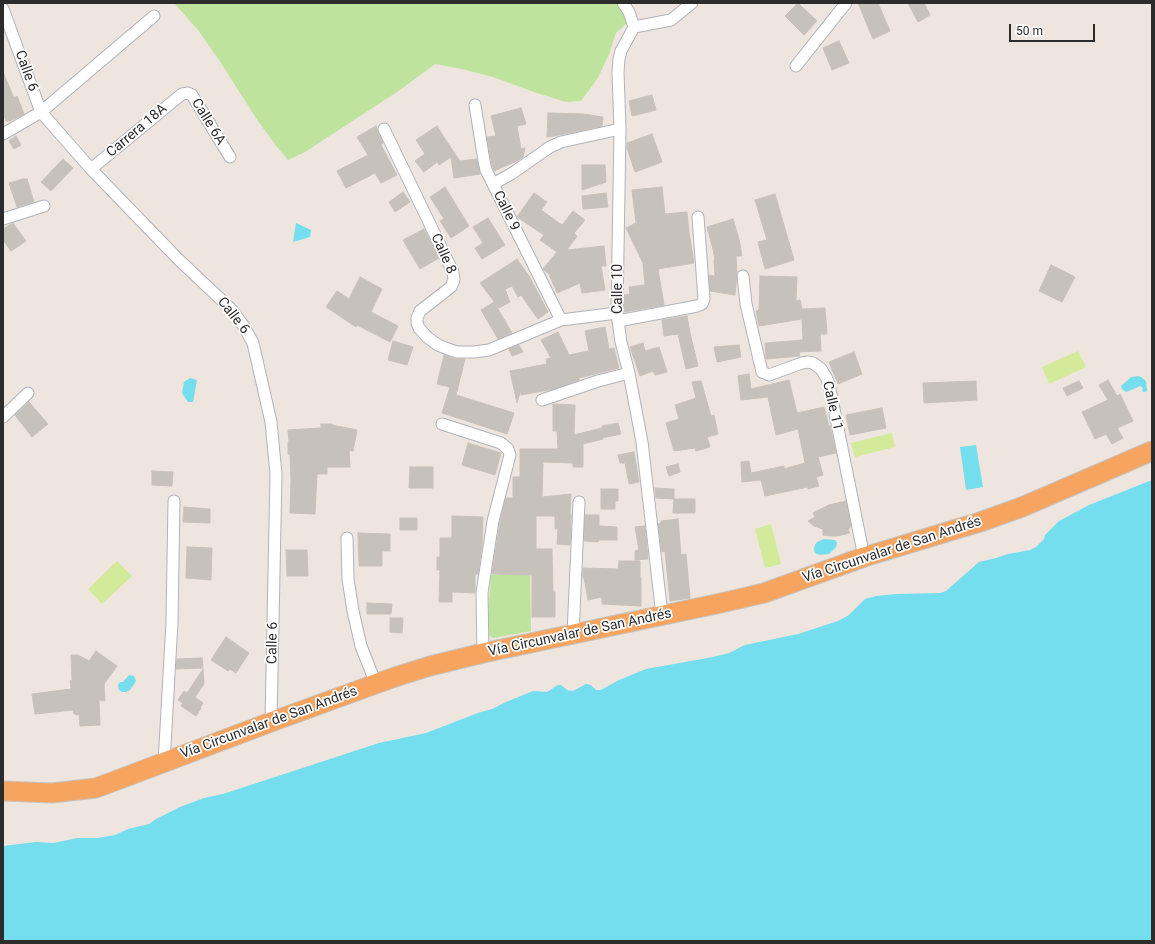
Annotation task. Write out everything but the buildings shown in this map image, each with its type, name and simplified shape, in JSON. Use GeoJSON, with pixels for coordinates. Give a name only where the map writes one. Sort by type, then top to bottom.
{"type":"FeatureCollection","features":[{"type":"Feature","properties":{"kind":"highway","name":"Vía Circunvalar de San Andrés"},"geometry":{"type":"LineString","coordinates":[[3,791],[52,792],[85,789],[112,782],[271,722],[430,666],[483,653],[721,604],[764,592],[864,556],[994,517],[1022,507],[1152,451]]}},
{"type":"Feature","properties":{"kind":"street"},"geometry":{"type":"LineString","coordinates":[[624,3],[634,27],[671,20],[692,3]]}},
{"type":"Feature","properties":{"kind":"street"},"geometry":{"type":"LineString","coordinates":[[796,66],[846,3]]}},
{"type":"Feature","properties":{"kind":"street","name":"Calle 6"},"geometry":{"type":"LineString","coordinates":[[3,9],[41,112],[91,169],[178,258],[231,309],[243,325],[253,343],[271,422],[276,474],[271,722]]}},
{"type":"Feature","properties":{"kind":"street"},"geometry":{"type":"LineString","coordinates":[[3,134],[41,112],[154,16]]}},
{"type":"Feature","properties":{"kind":"street","name":"Calle 10"},"geometry":{"type":"LineString","coordinates":[[634,27],[621,50],[618,72],[620,129],[618,317],[621,342],[629,373],[646,463],[662,615]]}},
{"type":"Feature","properties":{"kind":"street","name":"Calle 6A"},"geometry":{"type":"LineString","coordinates":[[182,94],[188,93],[192,95],[230,156]]}},
{"type":"Feature","properties":{"kind":"street","name":"Carrera 18A"},"geometry":{"type":"LineString","coordinates":[[91,169],[182,94]]}},
{"type":"Feature","properties":{"kind":"street"},"geometry":{"type":"LineString","coordinates":[[475,105],[486,170],[493,184]]}},
{"type":"Feature","properties":{"kind":"street","name":"Calle 8"},"geometry":{"type":"LineString","coordinates":[[384,129],[453,272],[454,280],[452,287],[420,311],[417,318],[417,323],[419,328],[427,337],[438,345],[457,352],[489,350],[561,320],[618,317],[697,306],[702,304],[704,298],[698,217]]}},
{"type":"Feature","properties":{"kind":"street","name":"Calle 9"},"geometry":{"type":"LineString","coordinates":[[561,320],[493,184],[511,174],[550,147],[561,142],[620,129]]}},
{"type":"Feature","properties":{"kind":"street"},"geometry":{"type":"LineString","coordinates":[[3,219],[44,206]]}},
{"type":"Feature","properties":{"kind":"street","name":"Calle 11"},"geometry":{"type":"LineString","coordinates":[[743,276],[746,304],[762,372],[769,375],[808,362],[813,363],[822,369],[826,376],[829,384],[864,556]]}},
{"type":"Feature","properties":{"kind":"street"},"geometry":{"type":"LineString","coordinates":[[542,400],[629,373]]}},
{"type":"Feature","properties":{"kind":"street"},"geometry":{"type":"LineString","coordinates":[[3,417],[28,393]]}},
{"type":"Feature","properties":{"kind":"street"},"geometry":{"type":"LineString","coordinates":[[442,424],[501,443],[508,449],[510,455],[493,521],[482,593],[483,653]]}},
{"type":"Feature","properties":{"kind":"street"},"geometry":{"type":"LineString","coordinates":[[164,763],[172,622],[174,501]]}},
{"type":"Feature","properties":{"kind":"street"},"geometry":{"type":"LineString","coordinates":[[573,634],[579,502]]}},
{"type":"Feature","properties":{"kind":"street"},"geometry":{"type":"LineString","coordinates":[[347,538],[348,579],[353,611],[361,646],[376,684]]}},
{"type":"Feature","properties":{"kind":"green space"},"geometry":{"type":"Polygon","coordinates":[[[174,3],[619,3],[630,20],[616,33],[609,54],[598,78],[581,101],[566,102],[493,77],[435,64],[400,90],[305,152],[288,160],[258,121],[198,30],[174,3]]]}},
{"type":"Feature","properties":{"kind":"green space"},"geometry":{"type":"Polygon","coordinates":[[[1078,351],[1086,367],[1049,384],[1042,367],[1078,351]]]}},
{"type":"Feature","properties":{"kind":"green space"},"geometry":{"type":"Polygon","coordinates":[[[892,433],[895,447],[855,457],[851,443],[892,433]]]}},
{"type":"Feature","properties":{"kind":"green space"},"geometry":{"type":"Polygon","coordinates":[[[771,524],[781,564],[765,568],[755,529],[771,524]]]}},
{"type":"Feature","properties":{"kind":"green space"},"geometry":{"type":"Polygon","coordinates":[[[117,561],[132,576],[102,604],[88,589],[117,561]]]}},
{"type":"Feature","properties":{"kind":"green space"},"geometry":{"type":"Polygon","coordinates":[[[491,575],[530,575],[531,631],[494,638],[488,633],[487,629],[491,575]]]}},
{"type":"Feature","properties":{"kind":"water"},"geometry":{"type":"Polygon","coordinates":[[[296,223],[311,230],[310,237],[293,242],[296,223]]]}},
{"type":"Feature","properties":{"kind":"water"},"geometry":{"type":"Polygon","coordinates":[[[1138,376],[1146,381],[1147,391],[1143,392],[1143,388],[1140,386],[1126,392],[1122,389],[1121,386],[1131,377],[1138,376]]]}},
{"type":"Feature","properties":{"kind":"water"},"geometry":{"type":"Polygon","coordinates":[[[190,378],[197,380],[193,402],[188,402],[182,393],[184,382],[190,378]]]}},
{"type":"Feature","properties":{"kind":"water"},"geometry":{"type":"Polygon","coordinates":[[[976,445],[983,487],[966,490],[960,447],[976,445]]]}},
{"type":"Feature","properties":{"kind":"water"},"geometry":{"type":"Polygon","coordinates":[[[1152,480],[1152,941],[3,941],[3,846],[36,842],[54,843],[77,838],[97,838],[115,835],[128,829],[149,824],[180,807],[204,798],[223,794],[379,743],[426,733],[492,709],[533,691],[547,692],[558,685],[561,685],[567,690],[573,691],[586,684],[591,685],[596,690],[601,690],[619,680],[646,669],[729,653],[745,645],[798,634],[838,621],[849,615],[865,599],[876,596],[896,594],[940,593],[946,591],[979,562],[1030,550],[1036,547],[1044,539],[1045,535],[1059,521],[1089,505],[1152,480]]]}},
{"type":"Feature","properties":{"kind":"water"},"geometry":{"type":"Polygon","coordinates":[[[824,539],[835,540],[837,543],[836,547],[829,554],[820,555],[815,553],[815,545],[817,542],[824,539]]]}},
{"type":"Feature","properties":{"kind":"water"},"geometry":{"type":"Polygon","coordinates":[[[129,675],[134,676],[136,681],[130,690],[122,692],[119,690],[118,685],[129,675]]]}}]}
